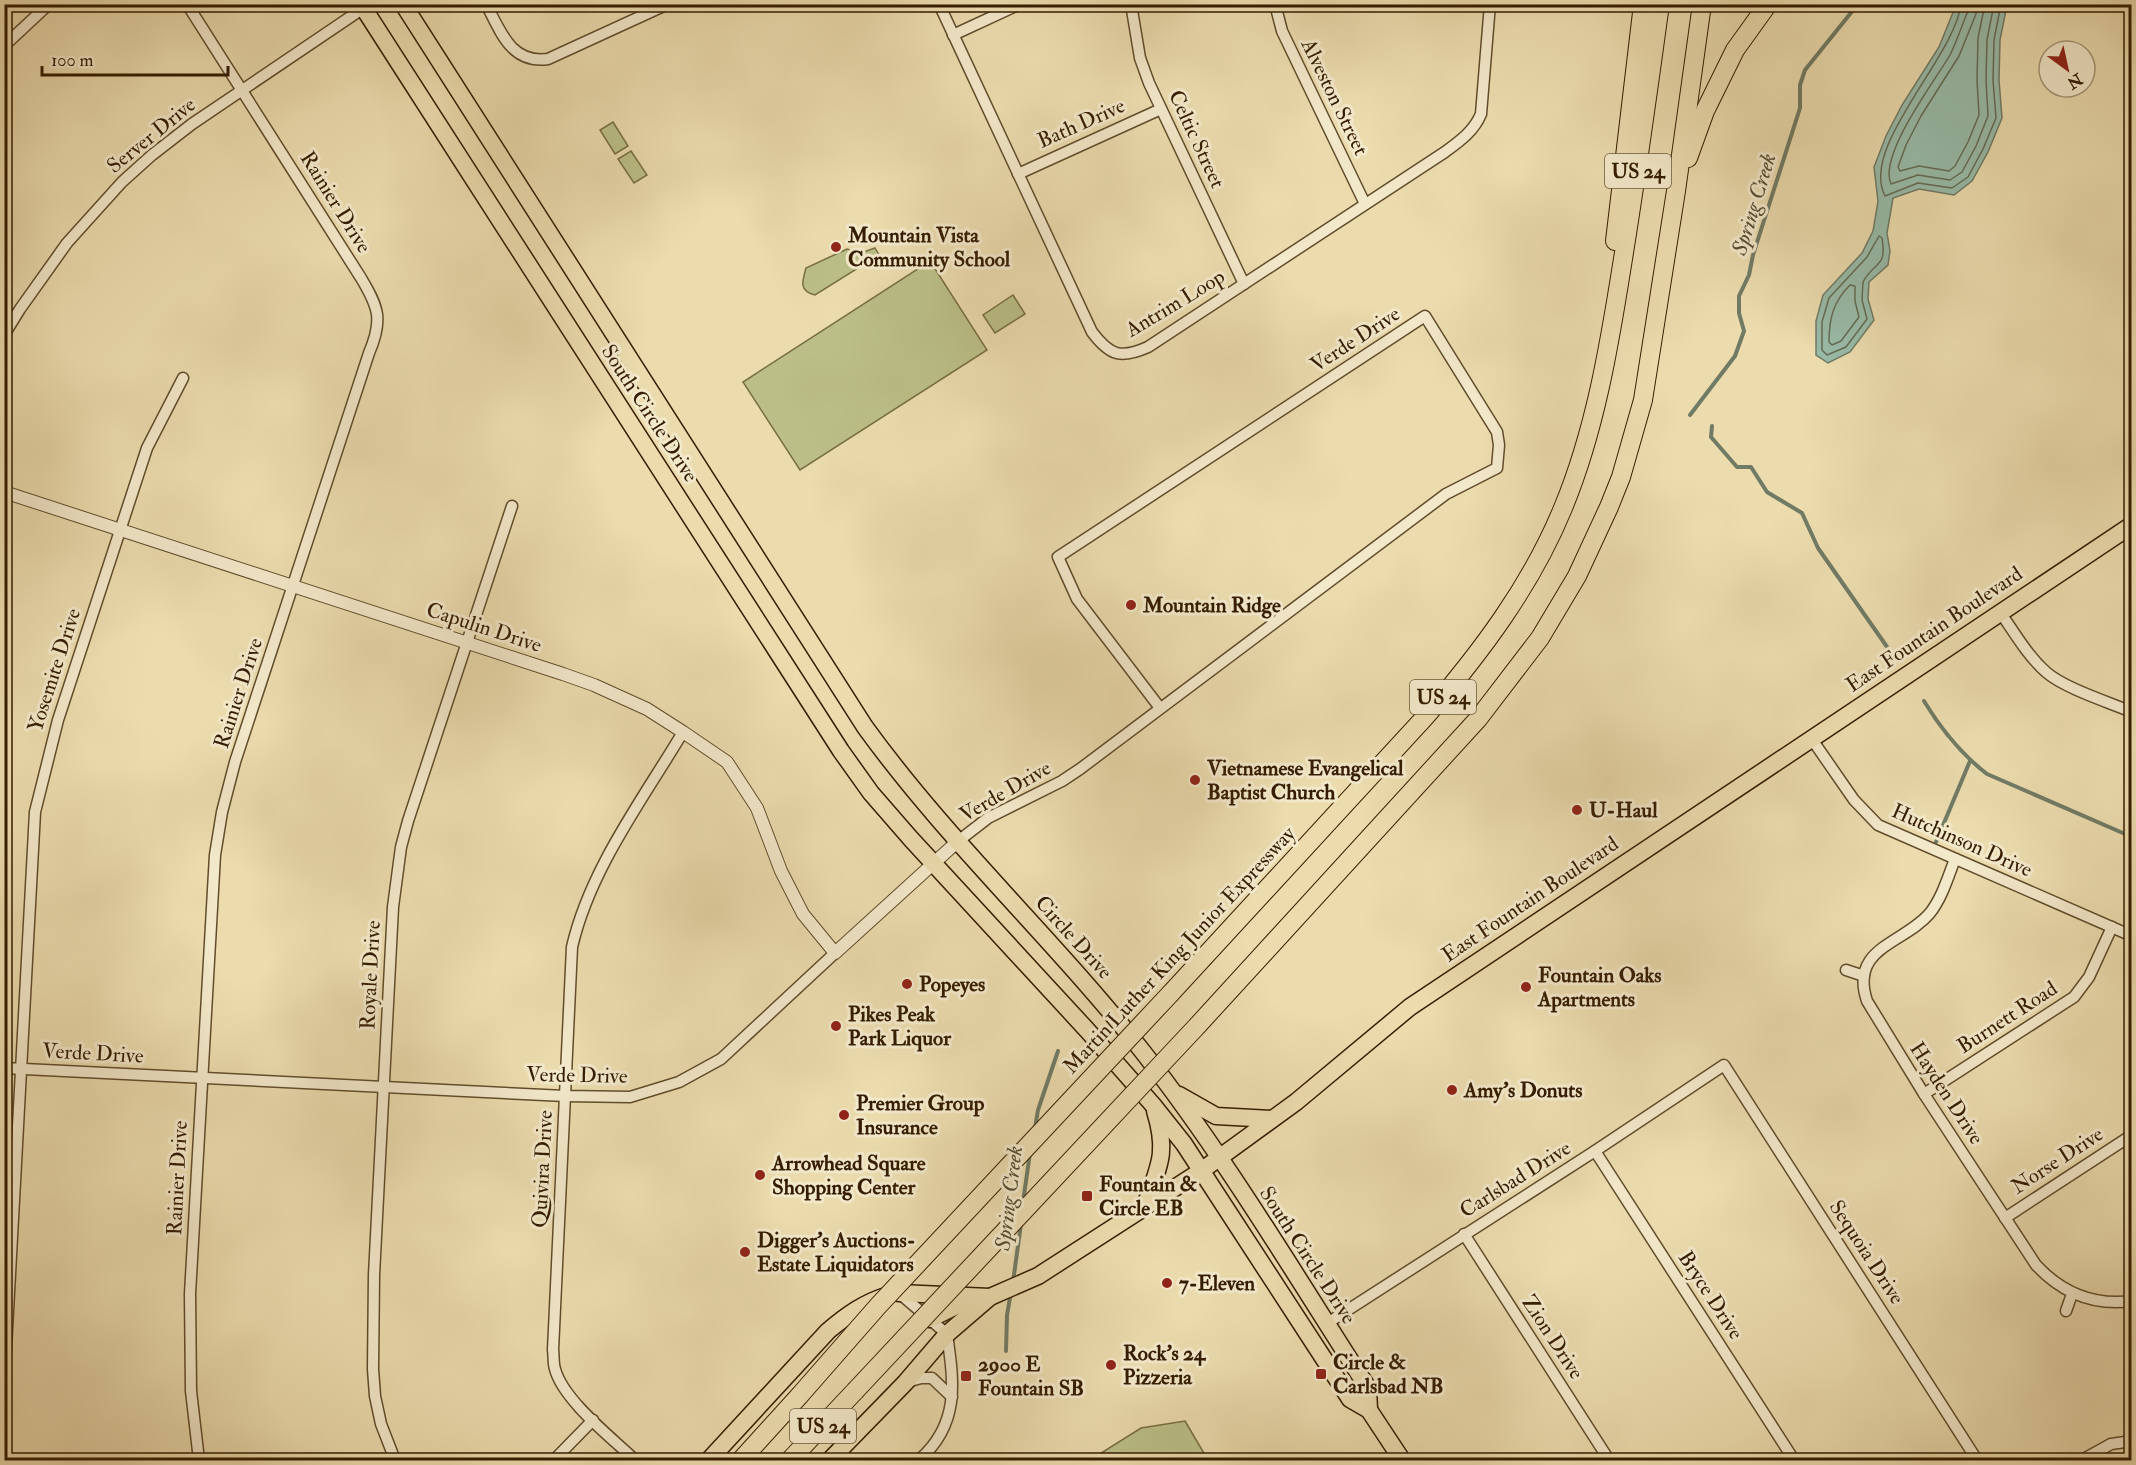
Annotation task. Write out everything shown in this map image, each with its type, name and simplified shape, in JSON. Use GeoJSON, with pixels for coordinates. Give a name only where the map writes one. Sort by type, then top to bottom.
{"type":"FeatureCollection","features":[{"type":"Feature","properties":{"kind":"highway"},"geometry":{"type":"LineString","coordinates":[[1611,337],[1613,255],[1642,4]]}},
{"type":"Feature","properties":{"kind":"highway","name":"Martin Luther King Junior Expressway"},"geometry":{"type":"LineString","coordinates":[[741,1461],[878,1306],[1426,716],[1488,640],[1532,571],[1566,500],[1595,408],[1611,337],[1638,171],[1660,4]]}},
{"type":"Feature","properties":{"kind":"highway","name":"US 24"},"geometry":{"type":"LineString","coordinates":[[790,1461],[1198,1025],[1478,719],[1540,638],[1577,576],[1609,507],[1621,477],[1643,400],[1676,191],[1701,4]]}},
{"type":"Feature","properties":{"kind":"highway"},"geometry":{"type":"LineString","coordinates":[[1676,191],[1705,111],[1735,50],[1768,4]]}},
{"type":"Feature","properties":{"kind":"main road","name":"South Circle Drive"},"geometry":{"type":"LineString","coordinates":[[404,4],[866,727],[931,810]]}},
{"type":"Feature","properties":{"kind":"main road","name":"South Circle Drive"},"geometry":{"type":"LineString","coordinates":[[364,5],[841,751],[871,793],[933,863]]}},
{"type":"Feature","properties":{"kind":"main road","name":"East Fountain Boulevard"},"geometry":{"type":"LineString","coordinates":[[898,1293],[982,1297],[1038,1276],[1200,1171],[1272,1119],[1410,1007],[2132,525]]}},
{"type":"Feature","properties":{"kind":"main road","name":"Circle Drive"},"geometry":{"type":"LineString","coordinates":[[931,810],[957,842],[1088,985],[1171,1090],[1219,1157]]}},
{"type":"Feature","properties":{"kind":"main road"},"geometry":{"type":"LineString","coordinates":[[933,863],[1060,1000],[1153,1105],[1184,1144],[1200,1171]]}},
{"type":"Feature","properties":{"kind":"main road"},"geometry":{"type":"LineString","coordinates":[[1171,1090],[1216,1116],[1272,1119]]}},
{"type":"Feature","properties":{"kind":"main road"},"geometry":{"type":"LineString","coordinates":[[1145,1206],[1159,1167],[1163,1148],[1161,1129],[1153,1105]]}},
{"type":"Feature","properties":{"kind":"main road","name":"South Circle Drive"},"geometry":{"type":"LineString","coordinates":[[1219,1157],[1368,1388],[1369,1410]]}},
{"type":"Feature","properties":{"kind":"main road","name":"South Circle Drive"},"geometry":{"type":"LineString","coordinates":[[1200,1171],[1350,1399],[1369,1410],[1402,1461]]}},
{"type":"Feature","properties":{"kind":"main road"},"geometry":{"type":"LineString","coordinates":[[709,1461],[835,1325],[850,1313],[876,1299],[898,1293]]}},
{"type":"Feature","properties":{"kind":"main road","name":"East Fountain Boulevard"},"geometry":{"type":"LineString","coordinates":[[830,1461],[905,1383],[982,1297]]}},
{"type":"Feature","properties":{"kind":"main road"},"geometry":{"type":"LineString","coordinates":[[930,1319],[982,1297]]}},
{"type":"Feature","properties":{"kind":"street"},"geometry":{"type":"LineString","coordinates":[[4,46],[49,4]]}},
{"type":"Feature","properties":{"kind":"street","name":"Rainier Drive"},"geometry":{"type":"LineString","coordinates":[[188,4],[372,297],[378,315],[377,334],[369,352],[236,762],[222,812],[214,855],[190,1294],[190,1391],[199,1461]]}},
{"type":"Feature","properties":{"kind":"street"},"geometry":{"type":"LineString","coordinates":[[486,4],[513,50],[529,59],[548,59],[668,4]]}},
{"type":"Feature","properties":{"kind":"street","name":"Antrim Loop"},"geometry":{"type":"LineString","coordinates":[[939,4],[1092,332],[1102,346],[1113,353],[1125,354],[1148,347],[1458,143],[1477,123],[1481,114],[1490,4]]}},
{"type":"Feature","properties":{"kind":"street"},"geometry":{"type":"LineString","coordinates":[[953,35],[1020,4]]}},
{"type":"Feature","properties":{"kind":"street","name":"Celtic Street"},"geometry":{"type":"LineString","coordinates":[[1131,4],[1140,58],[1161,109],[1244,284]]}},
{"type":"Feature","properties":{"kind":"street","name":"Alveston Street"},"geometry":{"type":"LineString","coordinates":[[1275,4],[1282,31],[1365,204]]}},
{"type":"Feature","properties":{"kind":"street","name":"Server Drive"},"geometry":{"type":"LineString","coordinates":[[4,335],[44,273],[91,214],[152,155],[192,124],[364,5]]}},
{"type":"Feature","properties":{"kind":"street","name":"Bath Drive"},"geometry":{"type":"LineString","coordinates":[[1018,174],[1161,109]]}},
{"type":"Feature","properties":{"kind":"street","name":"Verde Drive"},"geometry":{"type":"LineString","coordinates":[[4,1068],[565,1096],[630,1097],[679,1082],[721,1059],[933,863],[988,818],[1062,781],[1160,708],[1446,494],[1497,468],[1499,445],[1497,432],[1425,316],[1058,557],[1077,599],[1160,708]]}},
{"type":"Feature","properties":{"kind":"street","name":"Yosemite Drive"},"geometry":{"type":"LineString","coordinates":[[4,1385],[35,812],[58,720],[119,530],[147,448],[183,378]]}},
{"type":"Feature","properties":{"kind":"street","name":"Capulin Drive"},"geometry":{"type":"LineString","coordinates":[[4,492],[468,642],[594,685],[647,710],[727,762],[758,808],[781,871],[804,914],[835,953]]}},
{"type":"Feature","properties":{"kind":"street","name":"Royale Drive"},"geometry":{"type":"LineString","coordinates":[[395,1461],[381,1424],[375,1396],[373,1370],[374,1275],[393,907],[401,847],[408,821],[512,506]]}},
{"type":"Feature","properties":{"kind":"street"},"geometry":{"type":"LineString","coordinates":[[2000,612],[2033,658],[2047,673],[2061,682],[2132,712]]}},
{"type":"Feature","properties":{"kind":"street","name":"Quivira Drive"},"geometry":{"type":"LineString","coordinates":[[635,1461],[572,1400],[555,1369],[553,1350],[572,947],[579,918],[602,866],[683,732]]}},
{"type":"Feature","properties":{"kind":"street","name":"Hutchinson Drive"},"geometry":{"type":"LineString","coordinates":[[1811,738],[1854,800],[1878,825],[2132,936]]}},
{"type":"Feature","properties":{"kind":"street"},"geometry":{"type":"LineString","coordinates":[[1846,970],[1864,976],[1866,965],[1872,957],[1929,914],[1937,903],[1956,859]]}},
{"type":"Feature","properties":{"kind":"street","name":"Burnett Road"},"geometry":{"type":"LineString","coordinates":[[1924,1094],[2073,997],[2089,977],[2112,927]]}},
{"type":"Feature","properties":{"kind":"street","name":"Hayden Drive"},"geometry":{"type":"LineString","coordinates":[[1864,976],[1863,989],[1873,1014],[2036,1266],[2057,1285],[2072,1294],[2099,1301],[2132,1301]]}},
{"type":"Feature","properties":{"kind":"street","name":"Carlsbad Drive"},"geometry":{"type":"LineString","coordinates":[[1326,1324],[1724,1065]]}},
{"type":"Feature","properties":{"kind":"street","name":"Sequoia Drive"},"geometry":{"type":"LineString","coordinates":[[1724,1065],[1977,1461]]}},
{"type":"Feature","properties":{"kind":"street","name":"Norse Drive"},"geometry":{"type":"LineString","coordinates":[[2005,1218],[2132,1135]]}},
{"type":"Feature","properties":{"kind":"street","name":"Bryce Drive"},"geometry":{"type":"LineString","coordinates":[[1595,1151],[1794,1461]]}},
{"type":"Feature","properties":{"kind":"street","name":"Zion Drive"},"geometry":{"type":"LineString","coordinates":[[1464,1234],[1609,1461]]}},
{"type":"Feature","properties":{"kind":"street"},"geometry":{"type":"LineString","coordinates":[[898,1293],[947,1334],[953,1371],[950,1411],[940,1437],[919,1461]]}},
{"type":"Feature","properties":{"kind":"street"},"geometry":{"type":"LineString","coordinates":[[2066,1311],[2072,1294]]}},
{"type":"Feature","properties":{"kind":"street"},"geometry":{"type":"LineString","coordinates":[[905,1383],[921,1378],[932,1378],[952,1397]]}},
{"type":"Feature","properties":{"kind":"street"},"geometry":{"type":"LineString","coordinates":[[554,1461],[593,1419]]}},
{"type":"Feature","properties":{"kind":"street"},"geometry":{"type":"LineString","coordinates":[[2082,1461],[2111,1444],[2132,1441]]}},
{"type":"Feature","properties":{"kind":"green space"},"geometry":{"type":"Polygon","coordinates":[[[613,122],[628,146],[615,154],[600,130],[613,122]]]}},
{"type":"Feature","properties":{"kind":"green space"},"geometry":{"type":"Polygon","coordinates":[[[631,151],[647,175],[634,183],[618,159],[631,151]]]}},
{"type":"Feature","properties":{"kind":"green space"},"geometry":{"type":"Polygon","coordinates":[[[875,248],[879,255],[815,295],[804,288],[806,268],[847,249],[861,253],[875,248]]]}},
{"type":"Feature","properties":{"kind":"green space"},"geometry":{"type":"Polygon","coordinates":[[[930,261],[987,350],[800,470],[743,382],[930,261]]]}},
{"type":"Feature","properties":{"kind":"green space"},"geometry":{"type":"Polygon","coordinates":[[[1013,295],[1025,314],[995,333],[983,315],[1013,295]]]}},
{"type":"Feature","properties":{"kind":"green space"},"geometry":{"type":"Polygon","coordinates":[[[1185,1421],[1208,1460],[1090,1460],[1141,1428],[1185,1421]]]}},
{"type":"Feature","properties":{"kind":"water"},"geometry":{"type":"Polygon","coordinates":[[[1956,5],[2007,5],[2000,40],[1999,80],[2002,118],[1988,152],[1972,181],[1954,195],[1919,189],[1893,198],[1887,233],[1890,251],[1888,265],[1869,282],[1868,299],[1874,320],[1850,352],[1828,363],[1816,355],[1816,321],[1823,295],[1862,253],[1873,231],[1878,201],[1874,167],[1886,136],[1902,105],[1939,47],[1956,5]]]}},
{"type":"Feature","properties":{"kind":"waterway","name":"Spring Creek"},"geometry":{"type":"LineString","coordinates":[[1690,415],[1735,356],[1744,331],[1739,313],[1739,296],[1749,275],[1753,255],[1800,108],[1800,85],[1805,70],[1858,4]]}},
{"type":"Feature","properties":{"kind":"waterway"},"geometry":{"type":"LineString","coordinates":[[1712,426],[1711,437],[1737,467],[1751,467],[1767,492],[1802,513],[1818,548],[1892,654]]}},
{"type":"Feature","properties":{"kind":"waterway"},"geometry":{"type":"LineString","coordinates":[[1924,701],[1952,740],[1987,774],[2132,837]]}},
{"type":"Feature","properties":{"kind":"waterway"},"geometry":{"type":"LineString","coordinates":[[1936,842],[1970,761]]}},
{"type":"Feature","properties":{"kind":"waterway","name":"Spring Creek"},"geometry":{"type":"LineString","coordinates":[[1035,1128],[1038,1110],[1058,1051]]}},
{"type":"Feature","properties":{"kind":"waterway","name":"Spring Creek"},"geometry":{"type":"LineString","coordinates":[[1023,1202],[1030,1153]]}},
{"type":"Feature","properties":{"kind":"waterway","name":"Spring Creek"},"geometry":{"type":"LineString","coordinates":[[1013,1282],[1021,1224]]}},
{"type":"Feature","properties":{"kind":"waterway","name":"Spring Creek"},"geometry":{"type":"LineString","coordinates":[[1006,1351],[1007,1315],[1011,1292]]}},
{"type":"Feature","properties":{"kind":"place","name":"Mountain Vista Community School"},"geometry":{"type":"Point","coordinates":[836,247]}},
{"type":"Feature","properties":{"kind":"place","name":"Mountain Ridge"},"geometry":{"type":"Point","coordinates":[1131,605]}},
{"type":"Feature","properties":{"kind":"place","name":"Vietnamese Evangelical Baptist Church"},"geometry":{"type":"Point","coordinates":[1195,780]}},
{"type":"Feature","properties":{"kind":"place","name":"U-Haul"},"geometry":{"type":"Point","coordinates":[1577,810]}},
{"type":"Feature","properties":{"kind":"place","name":"Popeyes"},"geometry":{"type":"Point","coordinates":[907,984]}},
{"type":"Feature","properties":{"kind":"place","name":"Fountain Oaks Apartments"},"geometry":{"type":"Point","coordinates":[1526,987]}},
{"type":"Feature","properties":{"kind":"place","name":"Pikes Peak Park Liquor"},"geometry":{"type":"Point","coordinates":[836,1026]}},
{"type":"Feature","properties":{"kind":"place","name":"Amy's Donuts"},"geometry":{"type":"Point","coordinates":[1452,1090]}},
{"type":"Feature","properties":{"kind":"place","name":"Premier Group Insurance"},"geometry":{"type":"Point","coordinates":[844,1115]}},
{"type":"Feature","properties":{"kind":"place","name":"Arrowhead Square Shopping Center"},"geometry":{"type":"Point","coordinates":[760,1175]}},
{"type":"Feature","properties":{"kind":"place","name":"Fountain & Circle EB"},"geometry":{"type":"Point","coordinates":[1087,1196]}},
{"type":"Feature","properties":{"kind":"place","name":"Digger's Auctions- Estate Liquidators"},"geometry":{"type":"Point","coordinates":[745,1252]}},
{"type":"Feature","properties":{"kind":"place","name":"7-Eleven"},"geometry":{"type":"Point","coordinates":[1167,1283]}},
{"type":"Feature","properties":{"kind":"place","name":"Rock's 24 Pizzeria"},"geometry":{"type":"Point","coordinates":[1111,1365]}},
{"type":"Feature","properties":{"kind":"place","name":"Circle & Carlsbad NB"},"geometry":{"type":"Point","coordinates":[1321,1374]}},
{"type":"Feature","properties":{"kind":"place","name":"2900 E Fountain SB"},"geometry":{"type":"Point","coordinates":[966,1376]}}]}
